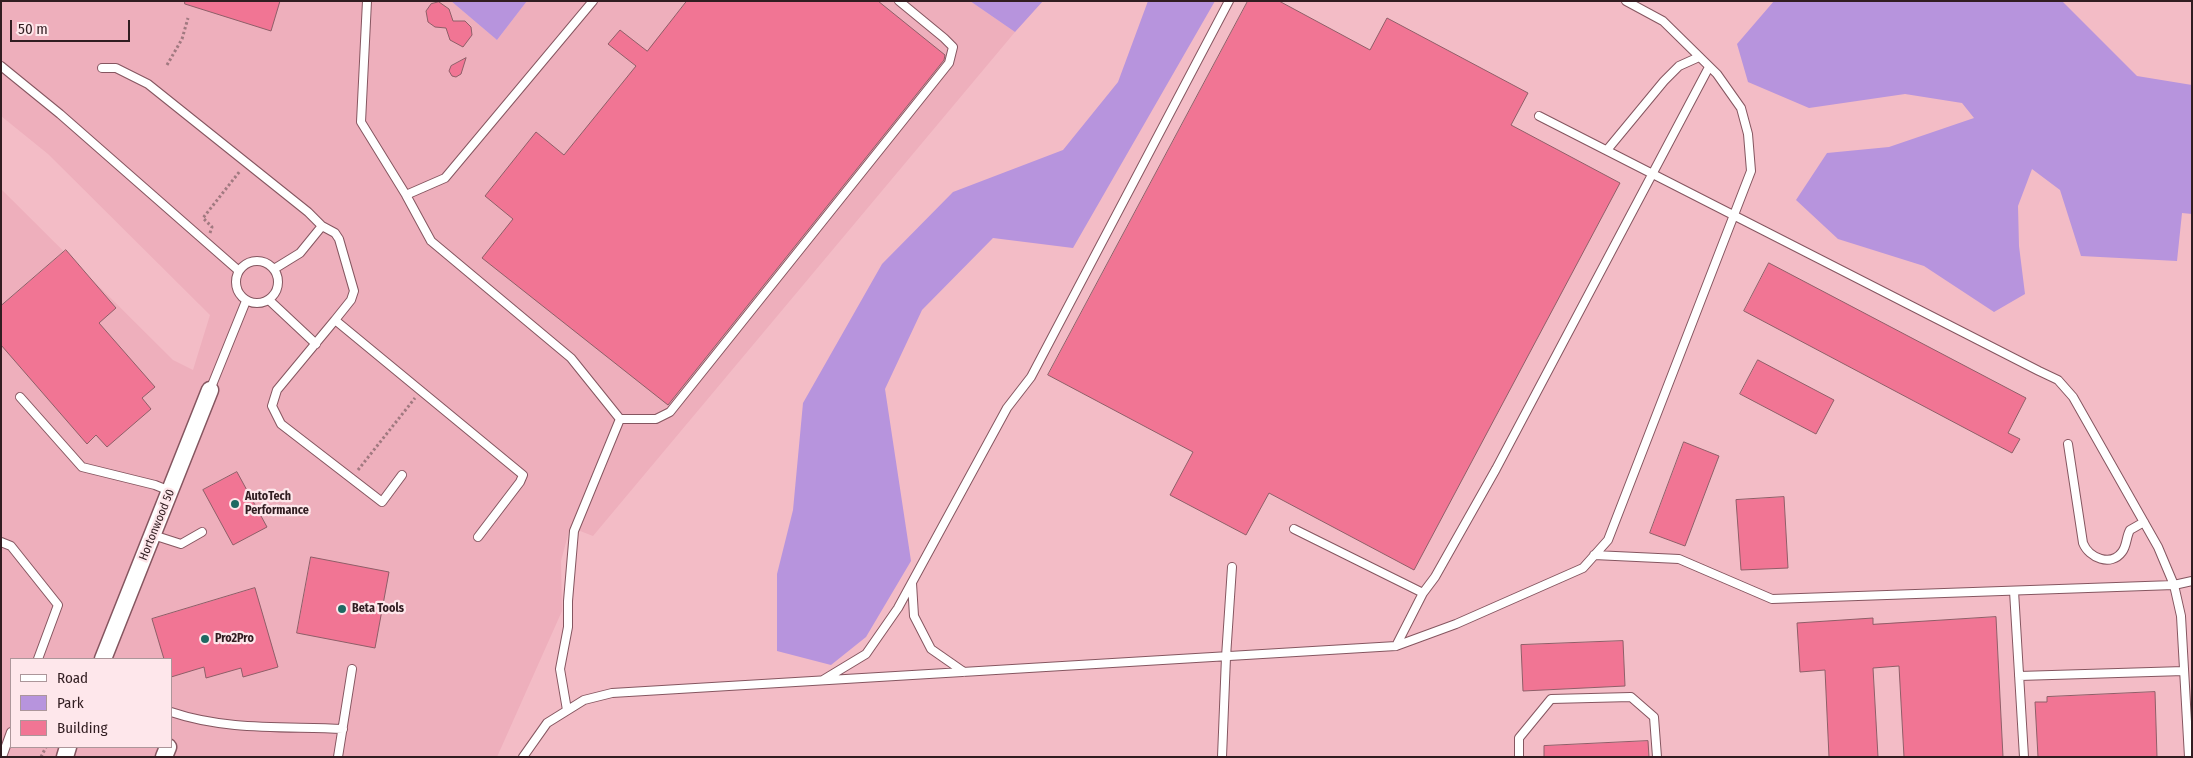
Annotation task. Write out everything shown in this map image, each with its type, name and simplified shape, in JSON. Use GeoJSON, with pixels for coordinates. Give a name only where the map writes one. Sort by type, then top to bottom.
{"type":"FeatureCollection","features":[{"type":"Feature","properties":{"kind":"street","name":"Hortonwood 50"},"geometry":{"type":"LineString","coordinates":[[103,658],[210,390]]}},
{"type":"Feature","properties":{"kind":"lane"},"geometry":{"type":"LineString","coordinates":[[367,1],[361,122],[406,195],[431,241],[571,358],[620,419]]}},
{"type":"Feature","properties":{"kind":"lane"},"geometry":{"type":"LineString","coordinates":[[406,195],[445,178],[593,1]]}},
{"type":"Feature","properties":{"kind":"lane"},"geometry":{"type":"LineString","coordinates":[[620,419],[656,419],[670,412],[949,63],[953,47],[899,1]]}},
{"type":"Feature","properties":{"kind":"lane"},"geometry":{"type":"LineString","coordinates":[[821,681],[866,654],[898,608],[1007,408],[1031,377],[1229,1]]}},
{"type":"Feature","properties":{"kind":"lane"},"geometry":{"type":"LineString","coordinates":[[523,757],[547,723],[584,700],[612,693],[1396,646],[1456,624],[1583,568],[1608,540],[1751,171],[1748,134],[1741,108],[1709,67],[1663,21],[1626,1]]}},
{"type":"Feature","properties":{"kind":"lane"},"geometry":{"type":"LineString","coordinates":[[1607,150],[1664,81],[1679,66],[1699,57]]}},
{"type":"Feature","properties":{"kind":"lane"},"geometry":{"type":"LineString","coordinates":[[1,66],[60,114],[239,271]]}},
{"type":"Feature","properties":{"kind":"lane"},"geometry":{"type":"LineString","coordinates":[[1396,646],[1423,593],[1435,577],[1496,469],[1709,67]]}},
{"type":"Feature","properties":{"kind":"lane"},"geometry":{"type":"LineString","coordinates":[[102,68],[116,68],[148,84],[308,212],[322,226],[335,233],[339,239],[354,291],[351,300],[277,390],[272,406],[281,424],[382,502],[402,475]]}},
{"type":"Feature","properties":{"kind":"lane"},"geometry":{"type":"LineString","coordinates":[[1540,116],[2058,380],[2073,397],[2144,522],[2158,547],[2174,585],[2181,616],[2189,757]]}},
{"type":"Feature","properties":{"kind":"lane"},"geometry":{"type":"LineString","coordinates":[[274,269],[300,253],[322,226]]}},
{"type":"Feature","properties":{"kind":"lane"},"geometry":{"type":"LineString","coordinates":[[256,261],[262,262],[274,269],[278,282],[274,295],[269,300],[258,304],[246,301],[237,291],[236,277],[239,271],[249,262],[256,261]]}},
{"type":"Feature","properties":{"kind":"lane"},"geometry":{"type":"LineString","coordinates":[[269,300],[316,344]]}},
{"type":"Feature","properties":{"kind":"lane"},"geometry":{"type":"LineString","coordinates":[[210,390],[246,301]]}},
{"type":"Feature","properties":{"kind":"lane"},"geometry":{"type":"LineString","coordinates":[[335,320],[523,475],[520,482],[478,537]]}},
{"type":"Feature","properties":{"kind":"lane"},"geometry":{"type":"LineString","coordinates":[[20,397],[82,467],[154,485],[170,491]]}},
{"type":"Feature","properties":{"kind":"lane"},"geometry":{"type":"LineString","coordinates":[[567,710],[560,669],[568,627],[568,601],[574,531],[620,419]]}},
{"type":"Feature","properties":{"kind":"lane"},"geometry":{"type":"LineString","coordinates":[[2068,444],[2084,544],[2091,555],[2104,560],[2115,558],[2124,549],[2130,530],[2144,522]]}},
{"type":"Feature","properties":{"kind":"lane"},"geometry":{"type":"LineString","coordinates":[[1294,529],[1423,593]]}},
{"type":"Feature","properties":{"kind":"lane"},"geometry":{"type":"LineString","coordinates":[[153,535],[181,544],[202,532]]}},
{"type":"Feature","properties":{"kind":"lane"},"geometry":{"type":"LineString","coordinates":[[1,542],[11,546],[58,605],[38,658]]}},
{"type":"Feature","properties":{"kind":"lane"},"geometry":{"type":"LineString","coordinates":[[1594,555],[1679,560],[1772,599],[2174,585],[2192,581]]}},
{"type":"Feature","properties":{"kind":"lane"},"geometry":{"type":"LineString","coordinates":[[1222,757],[1232,567]]}},
{"type":"Feature","properties":{"kind":"lane"},"geometry":{"type":"LineString","coordinates":[[912,583],[914,616],[931,648],[964,672]]}},
{"type":"Feature","properties":{"kind":"lane"},"geometry":{"type":"LineString","coordinates":[[2014,590],[2024,757]]}},
{"type":"Feature","properties":{"kind":"lane"},"geometry":{"type":"LineString","coordinates":[[338,757],[344,729],[352,669]]}},
{"type":"Feature","properties":{"kind":"lane"},"geometry":{"type":"LineString","coordinates":[[2019,676],[2184,671]]}},
{"type":"Feature","properties":{"kind":"lane"},"geometry":{"type":"LineString","coordinates":[[1519,757],[1519,738],[1551,699],[1631,697],[1654,717],[1657,757]]}},
{"type":"Feature","properties":{"kind":"lane"},"geometry":{"type":"LineString","coordinates":[[172,712],[191,719],[240,727],[344,729]]}},
{"type":"Feature","properties":{"kind":"lane"},"geometry":{"type":"LineString","coordinates":[[2,757],[10,735]]}},
{"type":"Feature","properties":{"kind":"path"},"geometry":{"type":"LineString","coordinates":[[167,65],[182,39],[188,18]]}},
{"type":"Feature","properties":{"kind":"path"},"geometry":{"type":"LineString","coordinates":[[210,233],[212,227],[203,218],[247,163]]}},
{"type":"Feature","properties":{"kind":"path"},"geometry":{"type":"LineString","coordinates":[[352,479],[421,391]]}},
{"type":"Feature","properties":{"kind":"shaded area"},"geometry":{"type":"Polygon","coordinates":[[[1,1],[451,1],[497,40],[527,1],[970,1],[1015,32],[593,536],[570,527],[561,561],[562,611],[497,757],[1,757],[1,189],[173,360],[193,370],[210,315],[48,154],[1,116],[1,1]]]}},
{"type":"Feature","properties":{"kind":"green space"},"geometry":{"type":"Polygon","coordinates":[[[451,1],[527,1],[497,40],[451,1]]]}},
{"type":"Feature","properties":{"kind":"green space"},"geometry":{"type":"Polygon","coordinates":[[[970,1],[1043,1],[1015,32],[970,1]]]}},
{"type":"Feature","properties":{"kind":"green space"},"geometry":{"type":"Polygon","coordinates":[[[1148,1],[1215,1],[1073,248],[993,238],[922,310],[885,389],[911,561],[866,637],[831,665],[777,651],[777,574],[793,510],[803,403],[882,264],[953,192],[1063,150],[1118,82],[1148,1]]]}},
{"type":"Feature","properties":{"kind":"green space"},"geometry":{"type":"Polygon","coordinates":[[[1774,1],[2062,1],[2137,76],[2192,85],[2192,214],[2182,213],[2177,261],[2081,256],[2060,190],[2032,169],[2018,206],[2019,246],[2025,294],[1994,312],[1924,266],[1838,239],[1796,200],[1827,153],[1889,147],[1974,118],[1962,103],[1905,94],[1809,108],[1748,82],[1737,44],[1774,1]]]}},
{"type":"Feature","properties":{"kind":"building"},"geometry":{"type":"Polygon","coordinates":[[[185,1],[280,1],[271,31],[185,4],[185,1]]]}},
{"type":"Feature","properties":{"kind":"building"},"geometry":{"type":"Polygon","coordinates":[[[687,1],[878,1],[945,55],[944,60],[668,405],[482,258],[513,219],[485,196],[536,132],[564,155],[636,66],[608,44],[620,30],[647,51],[687,1]]]}},
{"type":"Feature","properties":{"kind":"building"},"geometry":{"type":"Polygon","coordinates":[[[1248,1],[1279,1],[1370,50],[1387,18],[1528,93],[1511,125],[1620,183],[1414,570],[1269,493],[1246,535],[1170,495],[1193,452],[1048,375],[1248,1]]]}},
{"type":"Feature","properties":{"kind":"building"},"geometry":{"type":"Polygon","coordinates":[[[439,2],[449,9],[453,21],[465,21],[471,27],[472,35],[463,47],[450,40],[446,28],[435,27],[428,22],[426,11],[431,4],[439,2]]]}},
{"type":"Feature","properties":{"kind":"building"},"geometry":{"type":"Polygon","coordinates":[[[466,58],[461,74],[456,77],[452,76],[449,71],[451,66],[466,58]]]}},
{"type":"Feature","properties":{"kind":"building"},"geometry":{"type":"Polygon","coordinates":[[[66,250],[116,308],[99,323],[155,387],[142,398],[151,409],[107,447],[96,435],[87,444],[1,345],[1,306],[66,250]]]}},
{"type":"Feature","properties":{"kind":"building"},"geometry":{"type":"Polygon","coordinates":[[[1769,263],[2026,398],[2008,433],[2020,439],[2012,453],[1744,311],[1769,263]]]}},
{"type":"Feature","properties":{"kind":"building"},"geometry":{"type":"Polygon","coordinates":[[[1758,360],[1834,400],[1816,434],[1740,394],[1758,360]]]}},
{"type":"Feature","properties":{"kind":"building"},"geometry":{"type":"Polygon","coordinates":[[[1684,442],[1719,456],[1685,546],[1650,533],[1684,442]]]}},
{"type":"Feature","properties":{"kind":"building"},"geometry":{"type":"Polygon","coordinates":[[[237,472],[267,527],[233,545],[203,490],[237,472]]]}},
{"type":"Feature","properties":{"kind":"building"},"geometry":{"type":"Polygon","coordinates":[[[1784,497],[1788,568],[1741,570],[1736,500],[1784,497]]]}},
{"type":"Feature","properties":{"kind":"building"},"geometry":{"type":"Polygon","coordinates":[[[311,557],[389,572],[375,648],[297,633],[311,557]]]}},
{"type":"Feature","properties":{"kind":"building"},"geometry":{"type":"Polygon","coordinates":[[[255,588],[278,667],[243,677],[241,668],[206,678],[204,667],[172,677],[172,658],[164,658],[152,619],[255,588]]]}},
{"type":"Feature","properties":{"kind":"building"},"geometry":{"type":"Polygon","coordinates":[[[1996,617],[2003,757],[1904,757],[1899,666],[1873,668],[1878,757],[1829,757],[1825,670],[1800,672],[1797,623],[1873,618],[1873,624],[1996,617]]]}},
{"type":"Feature","properties":{"kind":"building"},"geometry":{"type":"Polygon","coordinates":[[[1623,641],[1625,686],[1523,691],[1521,645],[1623,641]]]}},
{"type":"Feature","properties":{"kind":"building"},"geometry":{"type":"Polygon","coordinates":[[[2155,692],[2157,757],[2038,757],[2035,702],[2047,702],[2047,697],[2155,692]]]}},
{"type":"Feature","properties":{"kind":"building"},"geometry":{"type":"Polygon","coordinates":[[[1648,741],[1649,757],[1544,757],[1544,746],[1648,741]]]}},
{"type":"Feature","properties":{"kind":"place","name":"AutoTech Performance"},"geometry":{"type":"Point","coordinates":[235,504]}},
{"type":"Feature","properties":{"kind":"place","name":"Beta Tools"},"geometry":{"type":"Point","coordinates":[342,609]}},
{"type":"Feature","properties":{"kind":"place","name":"Pro2Pro"},"geometry":{"type":"Point","coordinates":[205,639]}}]}
